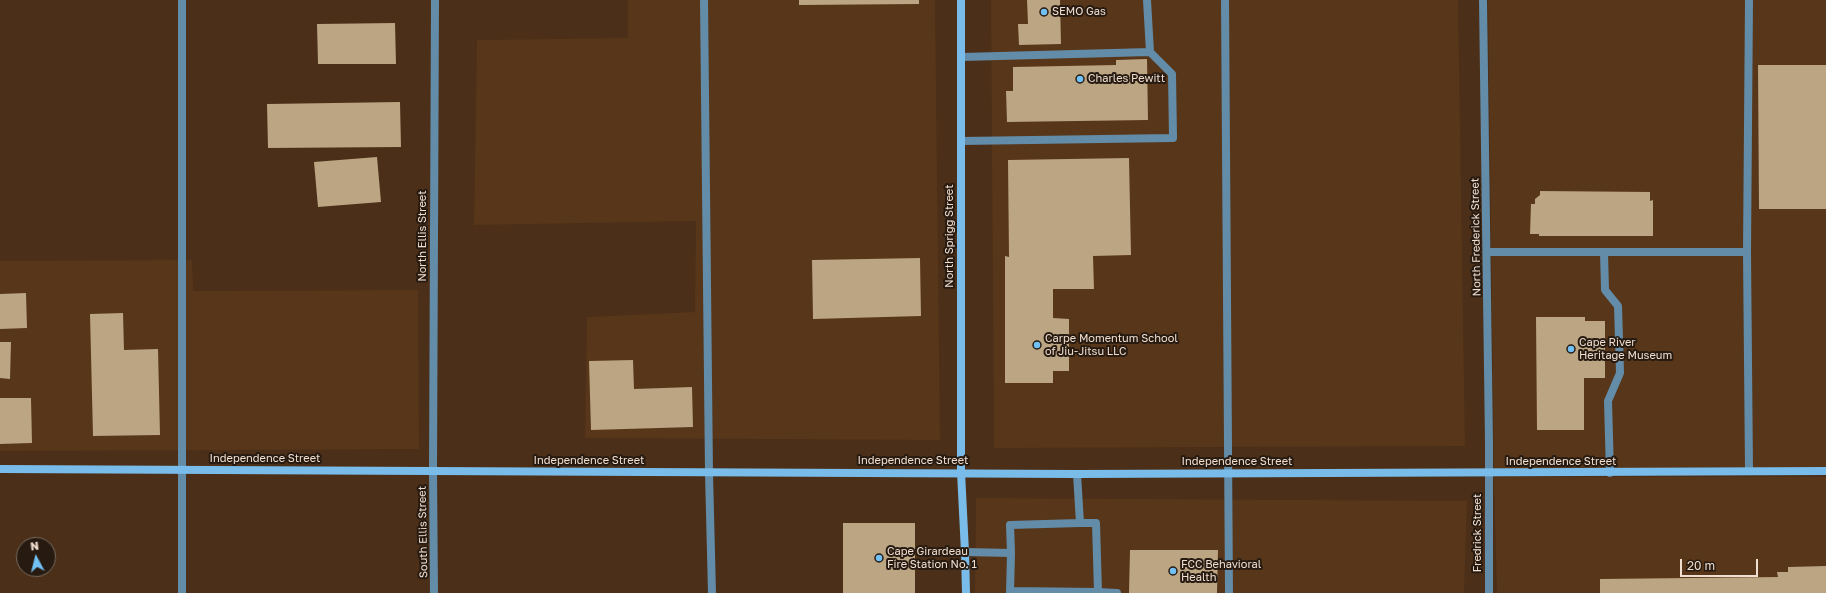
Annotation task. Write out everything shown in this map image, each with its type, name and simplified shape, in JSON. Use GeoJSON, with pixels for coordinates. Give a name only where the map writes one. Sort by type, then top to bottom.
{"type":"FeatureCollection","features":[{"type":"Feature","properties":{"kind":"street"},"geometry":{"type":"LineString","coordinates":[[182,0],[182,593]]}},
{"type":"Feature","properties":{"kind":"street","name":"North Ellis Street"},"geometry":{"type":"LineString","coordinates":[[433,471],[435,0]]}},
{"type":"Feature","properties":{"kind":"street"},"geometry":{"type":"LineString","coordinates":[[704,0],[709,473],[712,593]]}},
{"type":"Feature","properties":{"kind":"street","name":"North Sprigg Street"},"geometry":{"type":"LineString","coordinates":[[961,0],[961,472],[966,593]]}},
{"type":"Feature","properties":{"kind":"street"},"geometry":{"type":"LineString","coordinates":[[961,141],[1173,138],[1172,74],[1150,52],[1147,0]]}},
{"type":"Feature","properties":{"kind":"street"},"geometry":{"type":"LineString","coordinates":[[1225,0],[1228,593]]}},
{"type":"Feature","properties":{"kind":"street","name":"North Frederick Street"},"geometry":{"type":"LineString","coordinates":[[1484,0],[1490,473]]}},
{"type":"Feature","properties":{"kind":"street"},"geometry":{"type":"LineString","coordinates":[[1748,0],[1747,252],[1749,471]]}},
{"type":"Feature","properties":{"kind":"street"},"geometry":{"type":"LineString","coordinates":[[962,57],[1150,52]]}},
{"type":"Feature","properties":{"kind":"street"},"geometry":{"type":"LineString","coordinates":[[1487,252],[1747,252]]}},
{"type":"Feature","properties":{"kind":"street"},"geometry":{"type":"LineString","coordinates":[[1604,252],[1605,290],[1618,306],[1620,373],[1608,401],[1610,473]]}},
{"type":"Feature","properties":{"kind":"street","name":"Independence Street"},"geometry":{"type":"LineString","coordinates":[[0,469],[709,473],[961,472],[1077,474],[1826,471]]}},
{"type":"Feature","properties":{"kind":"street","name":"South Ellis Street"},"geometry":{"type":"LineString","coordinates":[[433,471],[434,593]]}},
{"type":"Feature","properties":{"kind":"street","name":"Fredrick Street"},"geometry":{"type":"LineString","coordinates":[[1489,593],[1490,473]]}},
{"type":"Feature","properties":{"kind":"street"},"geometry":{"type":"LineString","coordinates":[[1077,474],[1080,523]]}},
{"type":"Feature","properties":{"kind":"street"},"geometry":{"type":"LineString","coordinates":[[1098,592],[1096,523],[1010,525],[1010,592],[1117,593]]}},
{"type":"Feature","properties":{"kind":"street"},"geometry":{"type":"LineString","coordinates":[[965,552],[1011,553]]}},
{"type":"Feature","properties":{"kind":"shaded area"},"geometry":{"type":"Polygon","coordinates":[[[628,0],[935,0],[940,440],[585,438],[587,317],[695,312],[696,221],[474,225],[477,40],[628,38],[628,0]]]}},
{"type":"Feature","properties":{"kind":"shaded area"},"geometry":{"type":"Polygon","coordinates":[[[991,0],[1458,0],[1465,446],[994,448],[991,0]]]}},
{"type":"Feature","properties":{"kind":"shaded area"},"geometry":{"type":"Polygon","coordinates":[[[1488,0],[1826,0],[1826,467],[1494,469],[1488,0]]]}},
{"type":"Feature","properties":{"kind":"shaded area"},"geometry":{"type":"Polygon","coordinates":[[[192,260],[193,291],[418,290],[419,449],[0,451],[0,261],[192,260]]]}},
{"type":"Feature","properties":{"kind":"shaded area"},"geometry":{"type":"Polygon","coordinates":[[[1494,477],[1826,477],[1826,593],[1497,593],[1494,477]]]}},
{"type":"Feature","properties":{"kind":"shaded area"},"geometry":{"type":"Polygon","coordinates":[[[976,498],[1467,501],[1464,593],[975,593],[976,498]]]}},
{"type":"Feature","properties":{"kind":"building"},"geometry":{"type":"Polygon","coordinates":[[[799,0],[919,0],[919,4],[799,5],[799,0]]]}},
{"type":"Feature","properties":{"kind":"building","name":"SEMO Gas"},"geometry":{"type":"Polygon","coordinates":[[[1027,0],[1060,0],[1061,44],[1019,45],[1018,24],[1028,24],[1027,0]]]}},
{"type":"Feature","properties":{"kind":"building"},"geometry":{"type":"Polygon","coordinates":[[[395,23],[396,64],[318,64],[317,24],[395,23]]]}},
{"type":"Feature","properties":{"kind":"building","name":"Charles Pewitt"},"geometry":{"type":"Polygon","coordinates":[[[1147,59],[1148,120],[1007,122],[1006,91],[1013,91],[1013,67],[1116,65],[1116,60],[1147,59]]]}},
{"type":"Feature","properties":{"kind":"building"},"geometry":{"type":"Polygon","coordinates":[[[1758,65],[1826,65],[1826,209],[1759,209],[1758,65]]]}},
{"type":"Feature","properties":{"kind":"building"},"geometry":{"type":"Polygon","coordinates":[[[400,102],[401,147],[268,148],[267,104],[400,102]]]}},
{"type":"Feature","properties":{"kind":"building"},"geometry":{"type":"Polygon","coordinates":[[[377,157],[381,202],[318,207],[314,162],[377,157]]]}},
{"type":"Feature","properties":{"kind":"building"},"geometry":{"type":"Polygon","coordinates":[[[1129,158],[1131,255],[1093,256],[1094,289],[1053,289],[1053,318],[1069,319],[1069,371],[1053,371],[1053,383],[1005,383],[1005,256],[1009,257],[1008,160],[1129,158]]]}},
{"type":"Feature","properties":{"kind":"building"},"geometry":{"type":"Polygon","coordinates":[[[1540,191],[1650,192],[1650,201],[1653,200],[1653,236],[1539,236],[1539,234],[1530,234],[1531,204],[1535,204],[1535,199],[1540,195],[1540,191]]]}},
{"type":"Feature","properties":{"kind":"building"},"geometry":{"type":"Polygon","coordinates":[[[920,258],[921,316],[813,319],[812,260],[920,258]]]}},
{"type":"Feature","properties":{"kind":"building"},"geometry":{"type":"Polygon","coordinates":[[[26,293],[27,328],[0,329],[0,294],[26,293]]]}},
{"type":"Feature","properties":{"kind":"building"},"geometry":{"type":"Polygon","coordinates":[[[123,313],[124,350],[158,349],[160,435],[93,436],[90,314],[123,313]]]}},
{"type":"Feature","properties":{"kind":"building","name":"Cape River Heritage Museum"},"geometry":{"type":"Polygon","coordinates":[[[1536,317],[1585,317],[1585,321],[1605,321],[1605,378],[1584,378],[1584,430],[1537,430],[1536,317]]]}},
{"type":"Feature","properties":{"kind":"building"},"geometry":{"type":"Polygon","coordinates":[[[0,342],[11,342],[10,379],[0,378],[0,342]]]}},
{"type":"Feature","properties":{"kind":"building"},"geometry":{"type":"Polygon","coordinates":[[[633,360],[634,389],[692,387],[693,427],[591,430],[589,361],[633,360]]]}},
{"type":"Feature","properties":{"kind":"building"},"geometry":{"type":"Polygon","coordinates":[[[0,398],[31,398],[32,443],[0,444],[0,398]]]}},
{"type":"Feature","properties":{"kind":"building","name":"Cape Girardeau Fire Station No. 1"},"geometry":{"type":"Polygon","coordinates":[[[843,523],[915,523],[915,593],[843,593],[843,523]]]}},
{"type":"Feature","properties":{"kind":"building","name":"FCC Behavioral Health"},"geometry":{"type":"Polygon","coordinates":[[[1130,550],[1218,550],[1217,593],[1129,593],[1130,550]]]}},
{"type":"Feature","properties":{"kind":"building"},"geometry":{"type":"Polygon","coordinates":[[[1826,566],[1826,593],[1600,593],[1600,579],[1778,577],[1777,572],[1788,572],[1788,567],[1826,566]]]}},
{"type":"Feature","properties":{"kind":"place","name":"SEMO Gas"},"geometry":{"type":"Point","coordinates":[1044,12]}},
{"type":"Feature","properties":{"kind":"place","name":"Charles Pewitt"},"geometry":{"type":"Point","coordinates":[1080,79]}},
{"type":"Feature","properties":{"kind":"place","name":"Carpe Momentum School of Jiu-Jitsu LLC"},"geometry":{"type":"Point","coordinates":[1037,345]}},
{"type":"Feature","properties":{"kind":"place","name":"Cape River Heritage Museum"},"geometry":{"type":"Point","coordinates":[1571,349]}},
{"type":"Feature","properties":{"kind":"place","name":"Cape Girardeau Fire Station No. 1"},"geometry":{"type":"Point","coordinates":[879,558]}},
{"type":"Feature","properties":{"kind":"place","name":"FCC Behavioral Health"},"geometry":{"type":"Point","coordinates":[1173,571]}}]}
